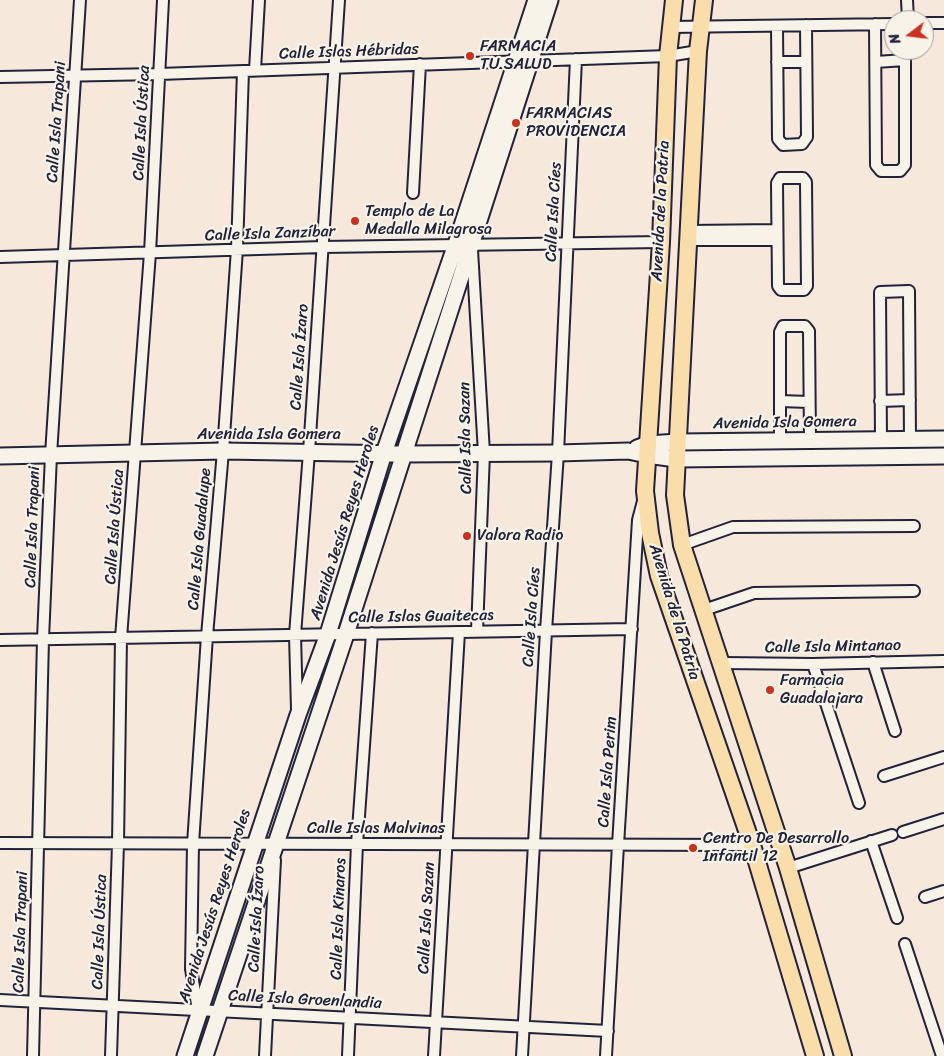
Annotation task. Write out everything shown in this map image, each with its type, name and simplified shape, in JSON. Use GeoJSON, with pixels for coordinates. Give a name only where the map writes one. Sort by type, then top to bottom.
{"type":"FeatureCollection","features":[{"type":"Feature","properties":{"kind":"main road","name":"Avenida de la Patria"},"geometry":{"type":"LineString","coordinates":[[674,0],[668,56],[661,242],[645,491],[650,533],[659,576],[752,846],[815,1056]]}},
{"type":"Feature","properties":{"kind":"main road","name":"Avenida de la Patria"},"geometry":{"type":"LineString","coordinates":[[704,0],[698,51],[675,495],[682,545],[788,868],[843,1056]]}},
{"type":"Feature","properties":{"kind":"street","name":"Calle Isla Trapani"},"geometry":{"type":"LineString","coordinates":[[33,1056],[43,639],[51,455],[80,0]]}},
{"type":"Feature","properties":{"kind":"street","name":"Calle Isla Ústica"},"geometry":{"type":"LineString","coordinates":[[111,1056],[118,844],[121,638],[150,253],[164,0]]}},
{"type":"Feature","properties":{"kind":"street"},"geometry":{"type":"LineString","coordinates":[[255,70],[259,0]]}},
{"type":"Feature","properties":{"kind":"street","name":"Calle Isla Ízaro"},"geometry":{"type":"LineString","coordinates":[[298,715],[295,635],[339,0]]}},
{"type":"Feature","properties":{"kind":"street","name":"Avenida Jesús Reyes Heroles"},"geometry":{"type":"LineString","coordinates":[[184,1056],[298,715],[328,634],[384,454],[456,244],[536,0]]}},
{"type":"Feature","properties":{"kind":"street","name":"Avenida Jesús Reyes Heroles"},"geometry":{"type":"LineString","coordinates":[[205,1056],[346,634],[550,0]]}},
{"type":"Feature","properties":{"kind":"street"},"geometry":{"type":"LineString","coordinates":[[876,24],[876,165],[881,171],[900,171],[905,165],[905,60]]}},
{"type":"Feature","properties":{"kind":"street"},"geometry":{"type":"LineString","coordinates":[[671,27],[884,24]]}},
{"type":"Feature","properties":{"kind":"street"},"geometry":{"type":"LineString","coordinates":[[777,26],[778,139],[783,145],[802,144],[807,138],[806,25]]}},
{"type":"Feature","properties":{"kind":"street","name":"Calle Islas Hébridas"},"geometry":{"type":"LineString","coordinates":[[0,78],[668,56],[698,51]]}},
{"type":"Feature","properties":{"kind":"street","name":"Calle Isla Cíes"},"geometry":{"type":"LineString","coordinates":[[522,1056],[558,453],[576,59]]}},
{"type":"Feature","properties":{"kind":"street"},"geometry":{"type":"LineString","coordinates":[[876,62],[884,60]]}},
{"type":"Feature","properties":{"kind":"street"},"geometry":{"type":"LineString","coordinates":[[777,62],[806,62]]}},
{"type":"Feature","properties":{"kind":"street"},"geometry":{"type":"LineString","coordinates":[[413,194],[420,64]]}},
{"type":"Feature","properties":{"kind":"street","name":"Calle Isla Guadalupe"},"geometry":{"type":"LineString","coordinates":[[198,1010],[191,969],[193,844],[207,636],[224,451],[237,249],[243,71]]}},
{"type":"Feature","properties":{"kind":"street"},"geometry":{"type":"LineString","coordinates":[[780,178],[802,178],[806,182],[807,286],[804,290],[781,290],[778,286],[777,235],[777,183],[780,178]]}},
{"type":"Feature","properties":{"kind":"street"},"geometry":{"type":"LineString","coordinates":[[689,235],[777,235]]}},
{"type":"Feature","properties":{"kind":"street","name":"Calle Isla Zanzíbar"},"geometry":{"type":"LineString","coordinates":[[0,257],[322,247],[661,242]]}},
{"type":"Feature","properties":{"kind":"street","name":"Calle Isla Sazan"},"geometry":{"type":"LineString","coordinates":[[472,244],[484,453],[477,631]]}},
{"type":"Feature","properties":{"kind":"street"},"geometry":{"type":"LineString","coordinates":[[881,440],[880,292],[909,292],[910,440]]}},
{"type":"Feature","properties":{"kind":"street"},"geometry":{"type":"LineString","coordinates":[[780,441],[780,332],[783,326],[805,326],[809,331],[810,440]]}},
{"type":"Feature","properties":{"kind":"street"},"geometry":{"type":"LineString","coordinates":[[880,401],[910,400]]}},
{"type":"Feature","properties":{"kind":"street"},"geometry":{"type":"LineString","coordinates":[[780,401],[809,402]]}},
{"type":"Feature","properties":{"kind":"street","name":"Avenida Isla Gomera"},"geometry":{"type":"LineString","coordinates":[[0,456],[224,451],[384,454],[558,453],[647,450],[678,442],[944,439]]}},
{"type":"Feature","properties":{"kind":"street","name":"Avenida Isla Gomera"},"geometry":{"type":"LineString","coordinates":[[647,450],[676,459],[944,456]]}},
{"type":"Feature","properties":{"kind":"street","name":"Calle Isla Perim"},"geometry":{"type":"LineString","coordinates":[[606,1056],[638,520],[645,491]]}},
{"type":"Feature","properties":{"kind":"street"},"geometry":{"type":"LineString","coordinates":[[682,545],[733,528],[914,526]]}},
{"type":"Feature","properties":{"kind":"street"},"geometry":{"type":"LineString","coordinates":[[704,610],[754,594],[914,591]]}},
{"type":"Feature","properties":{"kind":"street","name":"Calle Islas Guaitecas"},"geometry":{"type":"LineString","coordinates":[[0,640],[632,629]]}},
{"type":"Feature","properties":{"kind":"street","name":"Calle Isla Sazan"},"geometry":{"type":"LineString","coordinates":[[434,1056],[459,632]]}},
{"type":"Feature","properties":{"kind":"street","name":"Calle Isla Kinaros"},"geometry":{"type":"LineString","coordinates":[[348,1056],[357,844],[372,633]]}},
{"type":"Feature","properties":{"kind":"street","name":"Calle Isla Mintanao"},"geometry":{"type":"LineString","coordinates":[[722,663],[813,664],[944,661]]}},
{"type":"Feature","properties":{"kind":"street"},"geometry":{"type":"LineString","coordinates":[[873,662],[895,731]]}},
{"type":"Feature","properties":{"kind":"street"},"geometry":{"type":"LineString","coordinates":[[813,664],[858,803]]}},
{"type":"Feature","properties":{"kind":"street"},"geometry":{"type":"LineString","coordinates":[[884,776],[944,757]]}},
{"type":"Feature","properties":{"kind":"street"},"geometry":{"type":"LineString","coordinates":[[903,832],[944,819]]}},
{"type":"Feature","properties":{"kind":"street"},"geometry":{"type":"LineString","coordinates":[[788,868],[892,835]]}},
{"type":"Feature","properties":{"kind":"street"},"geometry":{"type":"LineString","coordinates":[[871,841],[897,918]]}},
{"type":"Feature","properties":{"kind":"street","name":"Calle Islas Malvinas"},"geometry":{"type":"LineString","coordinates":[[0,843],[752,846]]}},
{"type":"Feature","properties":{"kind":"street","name":"Calle Isla Ízaro"},"geometry":{"type":"LineString","coordinates":[[265,1056],[276,844]]}},
{"type":"Feature","properties":{"kind":"street"},"geometry":{"type":"LineString","coordinates":[[925,897],[944,891]]}},
{"type":"Feature","properties":{"kind":"street"},"geometry":{"type":"LineString","coordinates":[[905,944],[942,1056]]}},
{"type":"Feature","properties":{"kind":"street","name":"Calle Isla Groenlandia"},"geometry":{"type":"LineString","coordinates":[[0,1000],[608,1031]]}},
{"type":"Feature","properties":{"kind":"place","name":"FARMACIA TU SALUD"},"geometry":{"type":"Point","coordinates":[470,56]}},
{"type":"Feature","properties":{"kind":"place","name":"FARMACIAS PROVIDENCIA"},"geometry":{"type":"Point","coordinates":[516,123]}},
{"type":"Feature","properties":{"kind":"place","name":"Templo de La Medalla Milagrosa"},"geometry":{"type":"Point","coordinates":[355,221]}},
{"type":"Feature","properties":{"kind":"place","name":"Valora Radio"},"geometry":{"type":"Point","coordinates":[467,536]}},
{"type":"Feature","properties":{"kind":"place","name":"Farmacia Guadalajara"},"geometry":{"type":"Point","coordinates":[770,690]}},
{"type":"Feature","properties":{"kind":"place","name":"Centro De Desarrollo Infantil 12"},"geometry":{"type":"Point","coordinates":[693,848]}}]}
